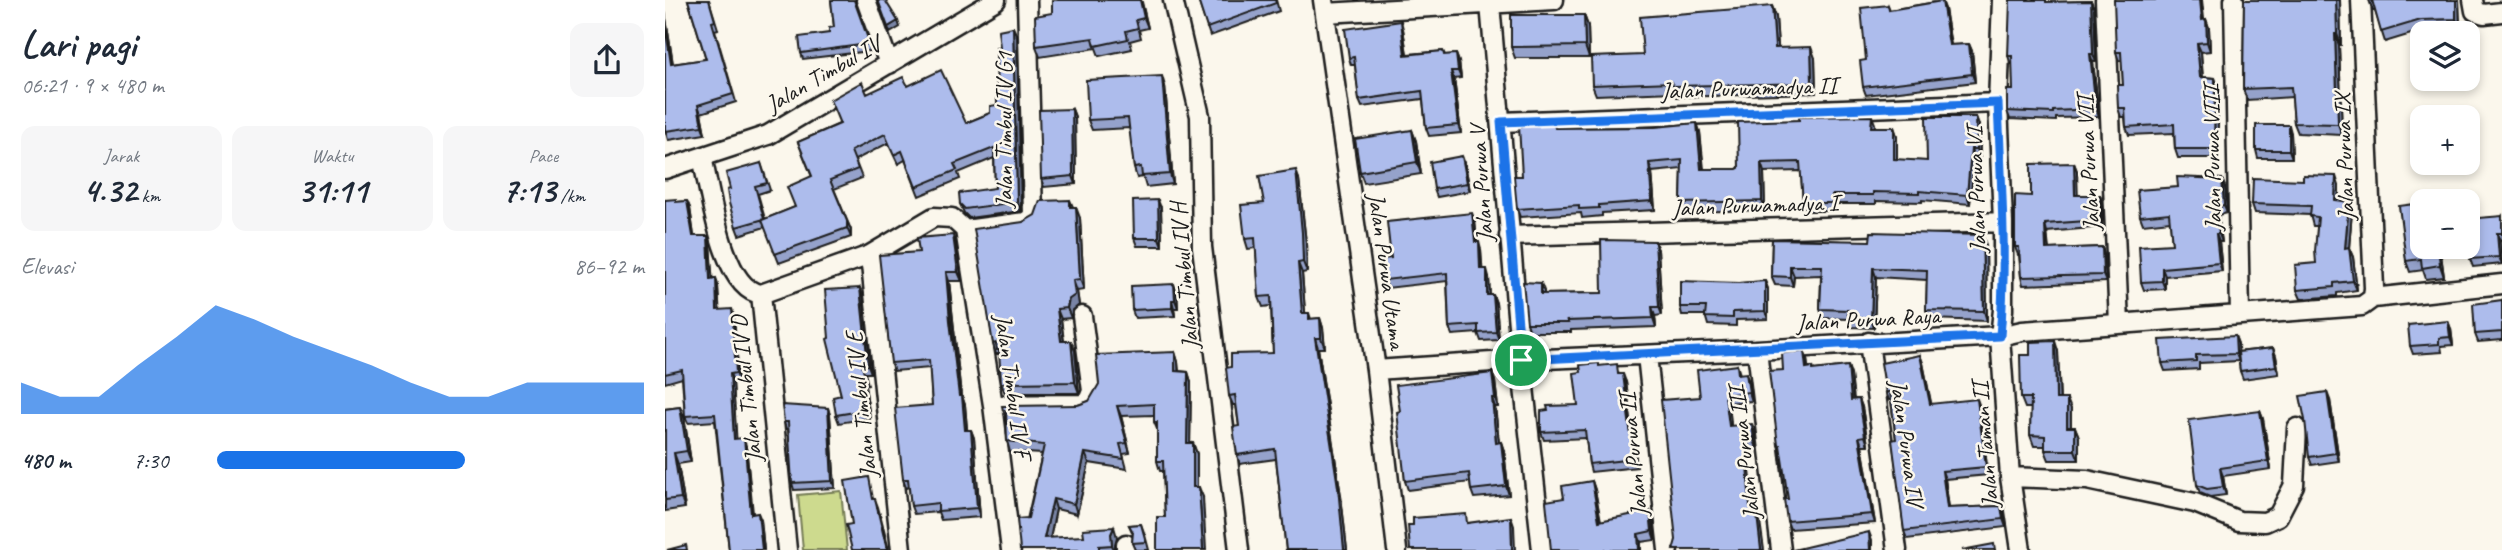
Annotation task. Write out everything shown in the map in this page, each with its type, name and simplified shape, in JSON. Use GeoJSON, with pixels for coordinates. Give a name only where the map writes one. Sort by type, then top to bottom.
{"type":"FeatureCollection","features":[{"type":"Feature","properties":{"kind":"street"},"geometry":{"type":"LineString","coordinates":[[866,0],[889,64]]}},
{"type":"Feature","properties":{"kind":"street","name":"Jalan Timbul IV"},"geometry":{"type":"LineString","coordinates":[[665,169],[768,135],[996,0]]}},
{"type":"Feature","properties":{"kind":"street","name":"Jalan Timbul IV G1"},"geometry":{"type":"LineString","coordinates":[[761,294],[870,255],[933,217],[952,218],[965,230],[1025,222],[1030,219],[1033,214],[1027,0]]}},
{"type":"Feature","properties":{"kind":"street","name":"Jalan Timbul IV H"},"geometry":{"type":"LineString","coordinates":[[1173,0],[1200,116],[1202,247],[1239,550]]}},
{"type":"Feature","properties":{"kind":"street"},"geometry":{"type":"LineString","coordinates":[[1324,7],[1554,0]]}},
{"type":"Feature","properties":{"kind":"street","name":"Jalan Purwa VI"},"geometry":{"type":"LineString","coordinates":[[2000,336],[2003,310],[2003,222],[1998,103],[2002,0]]}},
{"type":"Feature","properties":{"kind":"street","name":"Jalan Purwa VII"},"geometry":{"type":"LineString","coordinates":[[2105,0],[2119,324]]}},
{"type":"Feature","properties":{"kind":"street","name":"Jalan Purwa VIII"},"geometry":{"type":"LineString","coordinates":[[2234,0],[2240,315]]}},
{"type":"Feature","properties":{"kind":"street","name":"Jalan Purwa IX"},"geometry":{"type":"LineString","coordinates":[[2361,0],[2368,302]]}},
{"type":"Feature","properties":{"kind":"street"},"geometry":{"type":"LineString","coordinates":[[2473,0],[2475,11],[2484,14],[2502,12]]}},
{"type":"Feature","properties":{"kind":"street","name":"Jalan Purwa V"},"geometry":{"type":"LineString","coordinates":[[1490,4],[1509,236],[1542,550]]}},
{"type":"Feature","properties":{"kind":"street","name":"Jalan Purwa Utama"},"geometry":{"type":"LineString","coordinates":[[1324,7],[1376,370],[1397,550]]}},
{"type":"Feature","properties":{"kind":"street","name":"Jalan Purwamadya II"},"geometry":{"type":"LineString","coordinates":[[1501,122],[1998,103]]}},
{"type":"Feature","properties":{"kind":"street","name":"Jalan Timbul IV D"},"geometry":{"type":"LineString","coordinates":[[702,157],[727,259],[745,287],[753,293],[761,294],[787,550]]}},
{"type":"Feature","properties":{"kind":"street","name":"Jalan Purwamadya I"},"geometry":{"type":"LineString","coordinates":[[1509,236],[2003,222]]}},
{"type":"Feature","properties":{"kind":"street","name":"Jalan Timbul IV F"},"geometry":{"type":"LineString","coordinates":[[965,230],[993,405],[1010,550]]}},
{"type":"Feature","properties":{"kind":"street","name":"Jalan Timbul IV E"},"geometry":{"type":"LineString","coordinates":[[870,255],[901,550]]}},
{"type":"Feature","properties":{"kind":"street","name":"Jalan Purwa Raya"},"geometry":{"type":"LineString","coordinates":[[1376,370],[2000,336],[2022,331],[2240,315],[2368,302],[2502,284]]}},
{"type":"Feature","properties":{"kind":"street"},"geometry":{"type":"LineString","coordinates":[[993,405],[1082,404],[1088,401],[1091,391],[1082,316]]}},
{"type":"Feature","properties":{"kind":"street","name":"Jalan Taman II"},"geometry":{"type":"LineString","coordinates":[[2000,336],[2010,477],[2021,550]]}},
{"type":"Feature","properties":{"kind":"street","name":"Jalan Purwa IV"},"geometry":{"type":"LineString","coordinates":[[1869,342],[1897,550]]}},
{"type":"Feature","properties":{"kind":"street","name":"Jalan Purwa III"},"geometry":{"type":"LineString","coordinates":[[1757,350],[1781,550]]}},
{"type":"Feature","properties":{"kind":"street","name":"Jalan Purwa II"},"geometry":{"type":"LineString","coordinates":[[1647,355],[1668,550]]}},
{"type":"Feature","properties":{"kind":"street"},"geometry":{"type":"LineString","coordinates":[[2010,477],[2087,481],[2195,503],[2239,522],[2265,522],[2278,516],[2294,485],[2297,428]]}},
{"type":"Feature","properties":{"kind":"green space"},"geometry":{"type":"Polygon","coordinates":[[[841,491],[847,550],[803,550],[798,495],[841,491]]]}},
{"type":"Feature","properties":{"kind":"building"},"geometry":{"type":"Polygon","coordinates":[[[688,0],[709,0],[715,21],[712,22],[733,94],[698,105],[702,126],[665,131],[665,24],[671,64],[706,59],[688,0]]]}},
{"type":"Feature","properties":{"kind":"building"},"geometry":{"type":"Polygon","coordinates":[[[831,0],[854,0],[868,44],[801,53],[799,37],[829,33],[829,28],[834,27],[831,0]]]}},
{"type":"Feature","properties":{"kind":"building"},"geometry":{"type":"Polygon","coordinates":[[[878,0],[885,0],[898,21],[888,27],[878,0]]]}},
{"type":"Feature","properties":{"kind":"building"},"geometry":{"type":"Polygon","coordinates":[[[1052,0],[1140,0],[1144,18],[1136,20],[1138,28],[1126,31],[1128,39],[1095,46],[1093,38],[1036,46],[1035,16],[1052,13],[1052,0]]]}},
{"type":"Feature","properties":{"kind":"building"},"geometry":{"type":"Polygon","coordinates":[[[1198,0],[1275,0],[1276,3],[1207,28],[1198,0]]]}},
{"type":"Feature","properties":{"kind":"building"},"geometry":{"type":"Polygon","coordinates":[[[2010,0],[2091,1],[2093,54],[2090,54],[2096,109],[2053,113],[2007,111],[2007,90],[2013,90],[2012,56],[2008,56],[2010,0]]]}},
{"type":"Feature","properties":{"kind":"building"},"geometry":{"type":"Polygon","coordinates":[[[2114,0],[2200,0],[2202,20],[2206,19],[2207,42],[2197,43],[2200,77],[2215,78],[2214,149],[2175,149],[2174,124],[2126,127],[2125,108],[2118,108],[2117,85],[2123,85],[2121,52],[2116,52],[2114,0]]]}},
{"type":"Feature","properties":{"kind":"building"},"geometry":{"type":"Polygon","coordinates":[[[2244,0],[2336,0],[2338,124],[2294,123],[2291,87],[2243,89],[2244,0]]]}},
{"type":"Feature","properties":{"kind":"building"},"geometry":{"type":"Polygon","coordinates":[[[2372,0],[2456,0],[2456,19],[2410,21],[2410,23],[2381,32],[2372,0]]]}},
{"type":"Feature","properties":{"kind":"building"},"geometry":{"type":"Polygon","coordinates":[[[1942,1],[1949,45],[1969,44],[1972,74],[1863,87],[1860,61],[1866,60],[1861,8],[1888,5],[1889,10],[1942,1]]]}},
{"type":"Feature","properties":{"kind":"building"},"geometry":{"type":"Polygon","coordinates":[[[1772,6],[1775,48],[1811,47],[1812,83],[1673,86],[1672,82],[1592,85],[1591,57],[1643,55],[1640,17],[1772,6]]]}},
{"type":"Feature","properties":{"kind":"building"},"geometry":{"type":"Polygon","coordinates":[[[1511,15],[1584,15],[1585,46],[1511,47],[1511,15]]]}},
{"type":"Feature","properties":{"kind":"building"},"geometry":{"type":"Polygon","coordinates":[[[1401,21],[1405,55],[1443,51],[1444,55],[1456,54],[1458,71],[1451,71],[1458,125],[1426,128],[1422,91],[1359,100],[1354,57],[1349,58],[1345,29],[1401,21]]]}},
{"type":"Feature","properties":{"kind":"building"},"geometry":{"type":"Polygon","coordinates":[[[1013,27],[1017,202],[965,209],[960,204],[959,193],[995,188],[994,148],[954,164],[957,170],[916,187],[902,151],[894,155],[885,134],[851,151],[858,169],[830,180],[847,221],[847,228],[775,254],[762,220],[795,207],[787,187],[812,176],[798,142],[840,124],[830,100],[862,82],[867,94],[903,77],[908,86],[941,70],[966,123],[990,113],[990,106],[997,105],[996,47],[1000,47],[998,30],[1013,27]]]}},
{"type":"Feature","properties":{"kind":"building"},"geometry":{"type":"Polygon","coordinates":[[[1162,76],[1170,174],[1142,176],[1141,167],[1134,168],[1128,118],[1088,120],[1086,80],[1162,76]]]}},
{"type":"Feature","properties":{"kind":"building"},"geometry":{"type":"Polygon","coordinates":[[[1072,109],[1073,176],[1041,179],[1039,110],[1072,109]]]}},
{"type":"Feature","properties":{"kind":"building"},"geometry":{"type":"Polygon","coordinates":[[[1872,116],[1871,127],[1894,127],[1894,159],[1927,161],[1926,117],[1976,117],[1977,149],[1971,149],[1967,195],[1919,191],[1873,192],[1873,195],[1832,195],[1832,203],[1803,203],[1800,162],[1761,163],[1762,201],[1681,203],[1682,160],[1649,163],[1652,201],[1599,205],[1599,208],[1579,209],[1579,205],[1517,209],[1514,176],[1522,176],[1519,126],[1554,124],[1555,128],[1655,127],[1697,123],[1701,169],[1737,169],[1738,122],[1799,120],[1799,117],[1872,116]]]}},
{"type":"Feature","properties":{"kind":"building"},"geometry":{"type":"Polygon","coordinates":[[[2256,125],[2289,125],[2289,150],[2256,150],[2256,125]]]}},
{"type":"Feature","properties":{"kind":"building"},"geometry":{"type":"Polygon","coordinates":[[[1412,130],[1417,162],[1360,172],[1355,139],[1412,130]]]}},
{"type":"Feature","properties":{"kind":"building"},"geometry":{"type":"Polygon","coordinates":[[[1462,156],[1467,183],[1434,189],[1430,162],[1462,156]]]}},
{"type":"Feature","properties":{"kind":"building"},"geometry":{"type":"Polygon","coordinates":[[[761,163],[767,183],[755,186],[764,219],[736,227],[729,203],[727,190],[730,189],[726,173],[761,163]]]}},
{"type":"Feature","properties":{"kind":"building"},"geometry":{"type":"Polygon","coordinates":[[[2074,163],[2075,195],[2100,195],[2100,220],[2045,224],[2046,249],[2102,247],[2103,275],[2021,277],[2019,247],[2015,247],[2015,195],[2031,196],[2031,164],[2074,163]]]}},
{"type":"Feature","properties":{"kind":"building"},"geometry":{"type":"Polygon","coordinates":[[[1296,170],[1302,233],[1303,262],[1298,263],[1302,313],[1309,313],[1309,319],[1320,318],[1321,338],[1315,338],[1338,487],[1344,550],[1286,550],[1275,449],[1237,455],[1233,427],[1239,426],[1235,395],[1229,396],[1226,368],[1231,367],[1231,354],[1273,353],[1271,296],[1259,297],[1255,238],[1245,239],[1241,205],[1264,203],[1259,176],[1296,170]]]}},
{"type":"Feature","properties":{"kind":"building"},"geometry":{"type":"Polygon","coordinates":[[[2303,175],[2336,176],[2335,200],[2349,202],[2345,248],[2349,247],[2353,281],[2334,283],[2334,287],[2297,290],[2295,265],[2316,263],[2318,217],[2310,216],[2311,206],[2252,204],[2253,178],[2303,180],[2303,175]]]}},
{"type":"Feature","properties":{"kind":"building"},"geometry":{"type":"Polygon","coordinates":[[[2177,177],[2222,179],[2224,206],[2215,207],[2219,263],[2162,268],[2162,281],[2141,282],[2139,246],[2172,244],[2169,213],[2140,216],[2137,190],[2178,187],[2177,177]]]}},
{"type":"Feature","properties":{"kind":"building"},"geometry":{"type":"Polygon","coordinates":[[[676,199],[676,202],[687,201],[693,236],[708,236],[710,279],[716,278],[717,310],[732,309],[736,373],[730,374],[734,439],[744,438],[751,514],[758,513],[762,550],[729,550],[715,414],[685,416],[682,370],[665,374],[665,200],[676,199]]]}},
{"type":"Feature","properties":{"kind":"building"},"geometry":{"type":"Polygon","coordinates":[[[1070,200],[1070,207],[1076,207],[1080,279],[1073,280],[1075,295],[1068,300],[1067,308],[1057,309],[1061,341],[1071,341],[1075,382],[1001,383],[999,350],[996,343],[993,344],[974,229],[1023,222],[1035,215],[1040,201],[1070,200]]]}},
{"type":"Feature","properties":{"kind":"building"},"geometry":{"type":"Polygon","coordinates":[[[1158,200],[1159,238],[1134,238],[1133,201],[1158,200]]]}},
{"type":"Feature","properties":{"kind":"building"},"geometry":{"type":"Polygon","coordinates":[[[2410,205],[2410,259],[2421,259],[2406,261],[2399,206],[2410,205]]]}},
{"type":"Feature","properties":{"kind":"building"},"geometry":{"type":"Polygon","coordinates":[[[1472,213],[1475,242],[1479,242],[1480,269],[1487,269],[1487,295],[1493,295],[1496,332],[1478,333],[1478,325],[1449,327],[1447,273],[1385,280],[1382,259],[1391,258],[1387,222],[1472,213]]]}},
{"type":"Feature","properties":{"kind":"building"},"geometry":{"type":"Polygon","coordinates":[[[2502,216],[2502,233],[2497,233],[2499,257],[2480,258],[2480,218],[2502,216]]]}},
{"type":"Feature","properties":{"kind":"building"},"geometry":{"type":"Polygon","coordinates":[[[1871,232],[1982,235],[1984,311],[1926,310],[1927,270],[1873,268],[1871,319],[1848,318],[1848,310],[1820,309],[1822,266],[1790,266],[1790,277],[1771,276],[1772,239],[1870,241],[1871,232]]]}},
{"type":"Feature","properties":{"kind":"building"},"geometry":{"type":"Polygon","coordinates":[[[953,235],[958,272],[946,272],[950,321],[965,430],[971,430],[977,508],[938,511],[938,503],[911,506],[908,479],[903,479],[895,408],[932,405],[929,360],[891,363],[879,255],[919,252],[917,238],[953,235]]]}},
{"type":"Feature","properties":{"kind":"building"},"geometry":{"type":"Polygon","coordinates":[[[1601,240],[1655,241],[1659,307],[1652,307],[1653,318],[1527,323],[1523,282],[1541,283],[1541,294],[1602,293],[1601,240]]]}},
{"type":"Feature","properties":{"kind":"building"},"geometry":{"type":"Polygon","coordinates":[[[2421,259],[2439,259],[2440,265],[2422,268],[2421,259]]]}},
{"type":"Feature","properties":{"kind":"building"},"geometry":{"type":"Polygon","coordinates":[[[1680,281],[1765,281],[1765,311],[1733,312],[1733,318],[1705,317],[1706,307],[1680,307],[1680,281]]]}},
{"type":"Feature","properties":{"kind":"building"},"geometry":{"type":"Polygon","coordinates":[[[1174,284],[1175,300],[1172,300],[1172,308],[1132,310],[1131,286],[1174,284]]]}},
{"type":"Feature","properties":{"kind":"building"},"geometry":{"type":"Polygon","coordinates":[[[860,288],[868,365],[862,365],[867,410],[836,415],[833,397],[841,395],[827,339],[825,290],[860,288]]]}},
{"type":"Feature","properties":{"kind":"building"},"geometry":{"type":"Polygon","coordinates":[[[2502,300],[2502,332],[2475,334],[2473,304],[2502,300]]]}},
{"type":"Feature","properties":{"kind":"building"},"geometry":{"type":"Polygon","coordinates":[[[2448,321],[2450,337],[2439,338],[2439,344],[2410,346],[2408,325],[2448,321]]]}},
{"type":"Feature","properties":{"kind":"building"},"geometry":{"type":"Polygon","coordinates":[[[2235,336],[2236,354],[2196,355],[2196,361],[2162,363],[2160,340],[2235,336]]]}},
{"type":"Feature","properties":{"kind":"building"},"geometry":{"type":"Polygon","coordinates":[[[2055,341],[2056,399],[2067,399],[2067,427],[2075,427],[2075,450],[2045,450],[2045,436],[2030,435],[2031,398],[2021,398],[2020,355],[2030,355],[2030,342],[2055,341]]]}},
{"type":"Feature","properties":{"kind":"building"},"geometry":{"type":"Polygon","coordinates":[[[2273,348],[2276,366],[2240,371],[2238,352],[2273,348]]]}},
{"type":"Feature","properties":{"kind":"building"},"geometry":{"type":"Polygon","coordinates":[[[1804,351],[1806,368],[1813,367],[1813,370],[1848,366],[1851,400],[1859,399],[1865,436],[1859,437],[1872,514],[1787,521],[1784,499],[1788,499],[1769,371],[1783,370],[1782,353],[1804,351]]]}},
{"type":"Feature","properties":{"kind":"building"},"geometry":{"type":"Polygon","coordinates":[[[1175,352],[1175,371],[1188,372],[1187,443],[1193,443],[1193,487],[1199,487],[1203,550],[1157,550],[1157,517],[1165,517],[1163,461],[1157,461],[1154,404],[1117,406],[1127,443],[1120,444],[1124,459],[1085,453],[1074,504],[1053,499],[1044,538],[1084,536],[1083,529],[1114,527],[1111,534],[1112,545],[1099,546],[1099,550],[1020,550],[1017,519],[1028,518],[1044,445],[1007,441],[1006,410],[1003,410],[1002,406],[1078,405],[1089,401],[1099,384],[1096,355],[1175,352]]]}},
{"type":"Feature","properties":{"kind":"building"},"geometry":{"type":"Polygon","coordinates":[[[1920,355],[1930,404],[1977,399],[1986,467],[1942,471],[1947,508],[2001,506],[2003,519],[1904,531],[1892,440],[1896,439],[1890,392],[1886,392],[1881,363],[1920,355]]]}},
{"type":"Feature","properties":{"kind":"building"},"geometry":{"type":"Polygon","coordinates":[[[1599,363],[1599,366],[1617,364],[1618,374],[1623,374],[1634,459],[1589,464],[1585,430],[1541,432],[1541,411],[1548,410],[1547,406],[1578,405],[1574,373],[1581,372],[1580,365],[1599,363]]]}},
{"type":"Feature","properties":{"kind":"building"},"geometry":{"type":"Polygon","coordinates":[[[1737,365],[1738,374],[1746,373],[1749,392],[1725,395],[1729,426],[1752,424],[1754,440],[1748,441],[1749,449],[1746,450],[1750,506],[1756,506],[1761,550],[1673,550],[1676,540],[1661,400],[1700,397],[1697,370],[1737,365]]]}},
{"type":"Feature","properties":{"kind":"building"},"geometry":{"type":"Polygon","coordinates":[[[1492,373],[1496,443],[1501,442],[1506,486],[1471,490],[1469,473],[1405,481],[1396,385],[1492,373]]]}},
{"type":"Feature","properties":{"kind":"building"},"geometry":{"type":"Polygon","coordinates":[[[2327,392],[2336,453],[2309,457],[2300,396],[2327,392]]]}},
{"type":"Feature","properties":{"kind":"building"},"geometry":{"type":"Polygon","coordinates":[[[782,405],[828,408],[832,481],[792,483],[788,422],[784,422],[782,405]]]}},
{"type":"Feature","properties":{"kind":"building"},"geometry":{"type":"Polygon","coordinates":[[[680,407],[687,451],[674,453],[681,498],[665,500],[665,409],[680,407]]]}},
{"type":"Feature","properties":{"kind":"building"},"geometry":{"type":"Polygon","coordinates":[[[2260,411],[2268,461],[2220,468],[2223,487],[2207,489],[2197,485],[2189,420],[2260,411]]]}},
{"type":"Feature","properties":{"kind":"building"},"geometry":{"type":"Polygon","coordinates":[[[869,477],[887,550],[852,550],[846,525],[852,524],[845,481],[869,477]]]}},
{"type":"Feature","properties":{"kind":"building"},"geometry":{"type":"Polygon","coordinates":[[[1592,481],[1599,521],[1650,511],[1652,531],[1638,534],[1639,550],[1551,550],[1546,501],[1564,498],[1562,486],[1592,481]]]}},
{"type":"Feature","properties":{"kind":"building"},"geometry":{"type":"Polygon","coordinates":[[[1466,514],[1467,523],[1511,517],[1512,550],[1410,550],[1408,525],[1413,525],[1413,518],[1466,514]]]}},
{"type":"Feature","properties":{"kind":"building"},"geometry":{"type":"Polygon","coordinates":[[[1141,524],[1146,542],[1132,543],[1133,532],[1129,525],[1141,524]]]}},
{"type":"Feature","properties":{"kind":"building"},"geometry":{"type":"Polygon","coordinates":[[[1869,532],[1870,550],[1793,550],[1869,532]]]}},
{"type":"Feature","properties":{"kind":"building"},"geometry":{"type":"Polygon","coordinates":[[[1994,544],[1995,550],[1962,550],[1994,544]]]}},
{"type":"Feature","properties":{"kind":"building"},"geometry":{"type":"Polygon","coordinates":[[[686,545],[687,550],[667,550],[686,545]]]}},
{"type":"Feature","properties":{"kind":"route"},"geometry":{"type":"LineString","coordinates":[[1998,103],[2003,222],[2003,310],[2000,336],[1521,360],[1501,122],[1998,103]]}}]}
